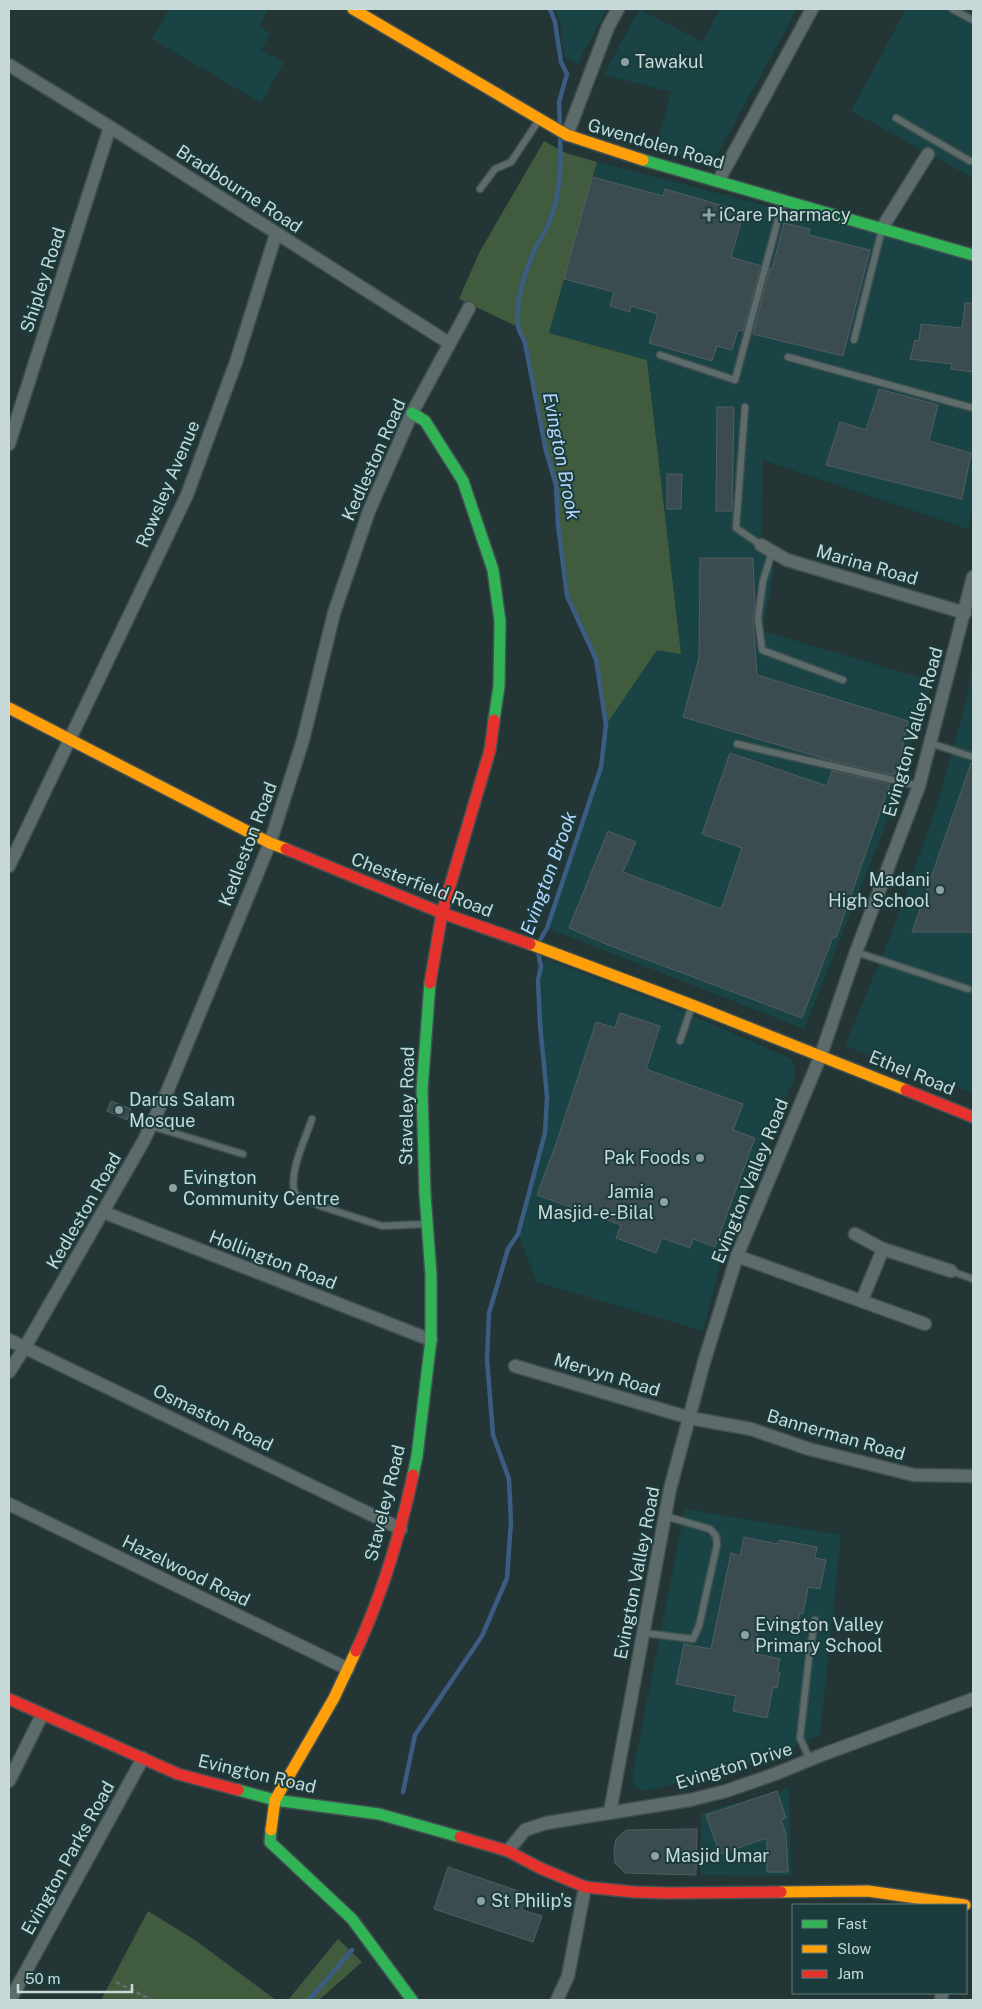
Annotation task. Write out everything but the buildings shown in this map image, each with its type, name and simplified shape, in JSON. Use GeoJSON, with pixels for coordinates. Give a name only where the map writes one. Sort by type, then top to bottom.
{"type":"FeatureCollection","features":[{"type":"Feature","properties":{"kind":"street","name":"Gwendolen Road"},"geometry":{"type":"LineString","coordinates":[[353,9],[562,132],[603,148],[973,255]]}},
{"type":"Feature","properties":{"kind":"street"},"geometry":{"type":"LineString","coordinates":[[562,132],[608,27],[618,9]]}},
{"type":"Feature","properties":{"kind":"street"},"geometry":{"type":"LineString","coordinates":[[719,180],[812,9]]}},
{"type":"Feature","properties":{"kind":"street","name":"Bradbourne Road"},"geometry":{"type":"LineString","coordinates":[[9,65],[110,127],[449,343]]}},
{"type":"Feature","properties":{"kind":"street","name":"Shipley Road"},"geometry":{"type":"LineString","coordinates":[[9,444],[110,127]]}},
{"type":"Feature","properties":{"kind":"street"},"geometry":{"type":"LineString","coordinates":[[882,228],[928,154]]}},
{"type":"Feature","properties":{"kind":"street","name":"Rowsley Avenue"},"geometry":{"type":"LineString","coordinates":[[9,866],[13,846],[68,739],[187,495],[236,362],[276,234]]}},
{"type":"Feature","properties":{"kind":"street","name":"Kedleston Road"},"geometry":{"type":"LineString","coordinates":[[9,1372],[103,1212],[151,1126],[167,1092],[270,843],[304,740],[334,613],[368,511],[412,413],[469,308]]}},
{"type":"Feature","properties":{"kind":"street","name":"Staveley Road"},"geometry":{"type":"LineString","coordinates":[[275,1800],[334,1698],[366,1629],[401,1529],[417,1456],[431,1340],[432,1274],[427,1224],[422,1090],[429,989],[442,913],[490,750],[499,686],[500,621],[493,570],[464,482],[424,421],[412,413]]}},
{"type":"Feature","properties":{"kind":"street","name":"Marina Road"},"geometry":{"type":"LineString","coordinates":[[761,546],[787,560],[965,612]]}},
{"type":"Feature","properties":{"kind":"street","name":"Evington Valley Road"},"geometry":{"type":"LineString","coordinates":[[610,1812],[670,1490],[704,1362],[737,1256],[820,1055],[856,952],[919,786],[973,577]]}},
{"type":"Feature","properties":{"kind":"street","name":"Chesterfield Road"},"geometry":{"type":"LineString","coordinates":[[9,708],[270,843],[442,913],[692,1004],[837,1062]]}},
{"type":"Feature","properties":{"kind":"street","name":"Ethel Road"},"geometry":{"type":"LineString","coordinates":[[837,1062],[973,1117]]}},
{"type":"Feature","properties":{"kind":"street","name":"Hollington Road"},"geometry":{"type":"LineString","coordinates":[[103,1212],[431,1340]]}},
{"type":"Feature","properties":{"kind":"street"},"geometry":{"type":"LineString","coordinates":[[854,1234],[883,1249],[952,1271]]}},
{"type":"Feature","properties":{"kind":"street"},"geometry":{"type":"LineString","coordinates":[[862,1300],[883,1249]]}},
{"type":"Feature","properties":{"kind":"street"},"geometry":{"type":"LineString","coordinates":[[737,1256],[924,1324]]}},
{"type":"Feature","properties":{"kind":"street","name":"Osmaston Road"},"geometry":{"type":"LineString","coordinates":[[9,1340],[401,1529]]}},
{"type":"Feature","properties":{"kind":"street","name":"Mervyn Road"},"geometry":{"type":"LineString","coordinates":[[515,1366],[690,1418]]}},
{"type":"Feature","properties":{"kind":"street","name":"Bannerman Road"},"geometry":{"type":"LineString","coordinates":[[690,1418],[751,1429],[809,1449],[914,1475],[973,1476]]}},
{"type":"Feature","properties":{"kind":"street","name":"Hazelwood Road"},"geometry":{"type":"LineString","coordinates":[[9,1504],[348,1668]]}},
{"type":"Feature","properties":{"kind":"street","name":"Evington Road"},"geometry":{"type":"LineString","coordinates":[[9,1699],[178,1774],[275,1800],[379,1814],[508,1852],[540,1868],[585,1886],[634,1892],[667,1893],[868,1891],[957,1904]]}},
{"type":"Feature","properties":{"kind":"street","name":"Evington Drive"},"geometry":{"type":"LineString","coordinates":[[508,1852],[526,1830],[546,1823],[690,1800],[775,1774],[973,1699]]}},
{"type":"Feature","properties":{"kind":"street"},"geometry":{"type":"LineString","coordinates":[[9,1781],[42,1715]]}},
{"type":"Feature","properties":{"kind":"street","name":"Evington Parks Road"},"geometry":{"type":"LineString","coordinates":[[10,2000],[143,1758]]}},
{"type":"Feature","properties":{"kind":"street"},"geometry":{"type":"LineString","coordinates":[[275,1800],[270,1842],[352,1919],[406,1996]]}},
{"type":"Feature","properties":{"kind":"street"},"geometry":{"type":"LineString","coordinates":[[557,2000],[568,1976],[585,1886]]}},
{"type":"Feature","properties":{"kind":"lane"},"geometry":{"type":"LineString","coordinates":[[952,9],[973,20]]}},
{"type":"Feature","properties":{"kind":"lane"},"geometry":{"type":"LineString","coordinates":[[896,118],[970,161]]}},
{"type":"Feature","properties":{"kind":"lane"},"geometry":{"type":"LineString","coordinates":[[480,189],[495,169],[511,162],[540,119]]}},
{"type":"Feature","properties":{"kind":"lane"},"geometry":{"type":"LineString","coordinates":[[928,154],[935,141]]}},
{"type":"Feature","properties":{"kind":"lane"},"geometry":{"type":"LineString","coordinates":[[660,356],[735,380],[784,199]]}},
{"type":"Feature","properties":{"kind":"lane"},"geometry":{"type":"LineString","coordinates":[[854,340],[882,228]]}},
{"type":"Feature","properties":{"kind":"lane"},"geometry":{"type":"LineString","coordinates":[[788,357],[973,408]]}},
{"type":"Feature","properties":{"kind":"lane"},"geometry":{"type":"LineString","coordinates":[[745,406],[736,528],[761,546]]}},
{"type":"Feature","properties":{"kind":"lane"},"geometry":{"type":"LineString","coordinates":[[772,552],[763,581],[758,618],[762,650],[843,680]]}},
{"type":"Feature","properties":{"kind":"lane"},"geometry":{"type":"LineString","coordinates":[[930,743],[973,756]]}},
{"type":"Feature","properties":{"kind":"lane"},"geometry":{"type":"LineString","coordinates":[[737,744],[919,786]]}},
{"type":"Feature","properties":{"kind":"lane"},"geometry":{"type":"LineString","coordinates":[[856,952],[968,988]]}},
{"type":"Feature","properties":{"kind":"lane"},"geometry":{"type":"LineString","coordinates":[[680,1041],[692,1004]]}},
{"type":"Feature","properties":{"kind":"lane"},"geometry":{"type":"LineString","coordinates":[[312,1119],[294,1172],[292,1185],[295,1194],[320,1206],[382,1226],[427,1224]]}},
{"type":"Feature","properties":{"kind":"lane"},"geometry":{"type":"LineString","coordinates":[[151,1126],[243,1154]]}},
{"type":"Feature","properties":{"kind":"lane"},"geometry":{"type":"LineString","coordinates":[[952,1271],[973,1279]]}},
{"type":"Feature","properties":{"kind":"lane"},"geometry":{"type":"LineString","coordinates":[[644,1633],[693,1639],[700,1626],[717,1545],[716,1536],[710,1529],[665,1516]]}},
{"type":"Feature","properties":{"kind":"lane"},"geometry":{"type":"LineString","coordinates":[[810,1760],[800,1738],[815,1620]]}},
{"type":"Feature","properties":{"kind":"path"},"geometry":{"type":"LineString","coordinates":[[116,1982],[152,2000]]}},
{"type":"Feature","properties":{"kind":"shaded area"},"geometry":{"type":"Polygon","coordinates":[[[169,9],[269,9],[259,27],[271,33],[261,50],[284,62],[261,103],[152,39],[169,9]]]}},
{"type":"Feature","properties":{"kind":"shaded area"},"geometry":{"type":"Polygon","coordinates":[[[555,9],[607,9],[577,64],[564,57],[560,22],[555,9]]]}},
{"type":"Feature","properties":{"kind":"shaded area"},"geometry":{"type":"Polygon","coordinates":[[[639,9],[703,42],[719,9],[797,9],[717,155],[699,161],[656,148],[671,92],[604,75],[639,9]]]}},
{"type":"Feature","properties":{"kind":"shaded area"},"geometry":{"type":"Polygon","coordinates":[[[906,9],[973,9],[973,178],[851,111],[906,9]]]}},
{"type":"Feature","properties":{"kind":"shaded area"},"geometry":{"type":"Polygon","coordinates":[[[597,162],[881,235],[973,262],[973,502],[968,529],[763,460],[761,551],[774,570],[763,631],[932,681],[887,822],[804,1029],[547,928],[601,767],[606,725],[657,649],[681,654],[647,360],[549,333],[597,162]]]}},
{"type":"Feature","properties":{"kind":"shaded area","name":"Madani High School"},"geometry":{"type":"Polygon","coordinates":[[[973,647],[973,1093],[845,1046],[895,924],[937,805],[968,695],[973,647]]]}},
{"type":"Feature","properties":{"kind":"shaded area"},"geometry":{"type":"Polygon","coordinates":[[[545,959],[673,1007],[792,1059],[796,1074],[723,1254],[703,1331],[537,1282],[518,1234],[545,1133],[547,1097],[538,980],[545,959]]]}},
{"type":"Feature","properties":{"kind":"shaded area","name":"Evington Valley Primary School"},"geometry":{"type":"Polygon","coordinates":[[[685,1509],[841,1535],[820,1735],[756,1762],[717,1774],[644,1791],[636,1788],[632,1777],[685,1509]]]}},
{"type":"Feature","properties":{"kind":"shaded area"},"geometry":{"type":"Polygon","coordinates":[[[789,1788],[791,1876],[701,1875],[701,1813],[789,1788]]]}},
{"type":"Feature","properties":{"kind":"green space"},"geometry":{"type":"Polygon","coordinates":[[[544,141],[566,153],[597,162],[549,333],[647,360],[681,654],[657,650],[606,725],[596,659],[567,596],[558,525],[556,485],[546,451],[525,343],[518,327],[459,299],[479,253],[544,141]]]}},
{"type":"Feature","properties":{"kind":"green space"},"geometry":{"type":"Polygon","coordinates":[[[148,1911],[195,1940],[276,2000],[101,2000],[148,1911]]]}},
{"type":"Feature","properties":{"kind":"green space"},"geometry":{"type":"Polygon","coordinates":[[[338,1939],[362,1962],[319,2000],[288,2000],[338,1939]]]}},
{"type":"Feature","properties":{"kind":"waterway","name":"Evington Brook"},"geometry":{"type":"LineString","coordinates":[[550,9],[555,22],[561,62],[567,74],[559,102],[560,127]]}},
{"type":"Feature","properties":{"kind":"waterway","name":"Evington Brook"},"geometry":{"type":"LineString","coordinates":[[539,942],[547,928],[601,767],[606,725],[596,659],[567,596],[558,525],[556,485],[546,451],[525,343],[519,330],[517,316],[524,278],[534,251],[554,210],[560,168],[560,137]]}},
{"type":"Feature","properties":{"kind":"waterway","name":"Evington Brook"},"geometry":{"type":"LineString","coordinates":[[403,1792],[415,1735],[482,1636],[507,1578],[511,1522],[509,1479],[493,1435],[487,1359],[489,1313],[508,1249],[518,1234],[545,1133],[547,1097],[540,1024],[538,980],[541,967],[538,952]]}},
{"type":"Feature","properties":{"kind":"waterway","name":"Evington Brook"},"geometry":{"type":"LineString","coordinates":[[309,2000],[352,1950]]}},
{"type":"Feature","properties":{"kind":"traffic: fast"},"geometry":{"type":"LineString","coordinates":[[643,160],[973,255]]}},
{"type":"Feature","properties":{"kind":"traffic: fast"},"geometry":{"type":"LineString","coordinates":[[412,413],[425,421],[463,481],[493,570],[500,621],[499,686],[494,720]]}},
{"type":"Feature","properties":{"kind":"traffic: fast"},"geometry":{"type":"LineString","coordinates":[[413,1475],[431,1340],[431,1275],[425,1194],[422,1090],[430,983]]}},
{"type":"Feature","properties":{"kind":"traffic: fast"},"geometry":{"type":"LineString","coordinates":[[238,1790],[275,1800],[379,1814],[460,1837]]}},
{"type":"Feature","properties":{"kind":"traffic: fast"},"geometry":{"type":"LineString","coordinates":[[271,1830],[270,1842],[352,1919],[412,2000]]}},
{"type":"Feature","properties":{"kind":"traffic: slow"},"geometry":{"type":"LineString","coordinates":[[353,9],[567,135],[643,160]]}},
{"type":"Feature","properties":{"kind":"traffic: slow"},"geometry":{"type":"LineString","coordinates":[[9,708],[270,843],[286,849]]}},
{"type":"Feature","properties":{"kind":"traffic: slow"},"geometry":{"type":"LineString","coordinates":[[530,944],[692,1005],[906,1090]]}},
{"type":"Feature","properties":{"kind":"traffic: slow"},"geometry":{"type":"LineString","coordinates":[[271,1830],[275,1800],[334,1698],[356,1651]]}},
{"type":"Feature","properties":{"kind":"traffic: slow"},"geometry":{"type":"LineString","coordinates":[[781,1892],[868,1891],[958,1904]]}},
{"type":"Feature","properties":{"kind":"traffic: jam"},"geometry":{"type":"LineString","coordinates":[[430,983],[442,913],[490,750],[494,720]]}},
{"type":"Feature","properties":{"kind":"traffic: jam"},"geometry":{"type":"LineString","coordinates":[[286,849],[442,913],[530,944]]}},
{"type":"Feature","properties":{"kind":"traffic: jam"},"geometry":{"type":"LineString","coordinates":[[906,1090],[973,1117]]}},
{"type":"Feature","properties":{"kind":"traffic: jam"},"geometry":{"type":"LineString","coordinates":[[356,1651],[374,1608],[389,1564],[413,1475]]}},
{"type":"Feature","properties":{"kind":"traffic: jam"},"geometry":{"type":"LineString","coordinates":[[9,1699],[178,1774],[238,1790]]}},
{"type":"Feature","properties":{"kind":"traffic: jam"},"geometry":{"type":"LineString","coordinates":[[460,1837],[508,1851],[540,1868],[585,1887],[667,1893],[781,1892]]}},
{"type":"Feature","properties":{"kind":"place","name":"Tawakul"},"geometry":{"type":"Point","coordinates":[625,62]}},
{"type":"Feature","properties":{"kind":"place","name":"iCare Pharmacy"},"geometry":{"type":"Point","coordinates":[709,215]}},
{"type":"Feature","properties":{"kind":"place","name":"Madani High School"},"geometry":{"type":"Point","coordinates":[940,890]}},
{"type":"Feature","properties":{"kind":"place","name":"Darus Salam Mosque"},"geometry":{"type":"Point","coordinates":[119,1110]}},
{"type":"Feature","properties":{"kind":"place","name":"Pak Foods"},"geometry":{"type":"Point","coordinates":[700,1158]}},
{"type":"Feature","properties":{"kind":"place","name":"Evington Community Centre"},"geometry":{"type":"Point","coordinates":[173,1188]}},
{"type":"Feature","properties":{"kind":"place","name":"Jamia Masjid-e-Bilal"},"geometry":{"type":"Point","coordinates":[664,1202]}},
{"type":"Feature","properties":{"kind":"place","name":"Evington Valley Primary School"},"geometry":{"type":"Point","coordinates":[745,1635]}},
{"type":"Feature","properties":{"kind":"place","name":"Masjid Umar"},"geometry":{"type":"Point","coordinates":[655,1856]}},
{"type":"Feature","properties":{"kind":"place","name":"St Philip's"},"geometry":{"type":"Point","coordinates":[481,1901]}}]}
